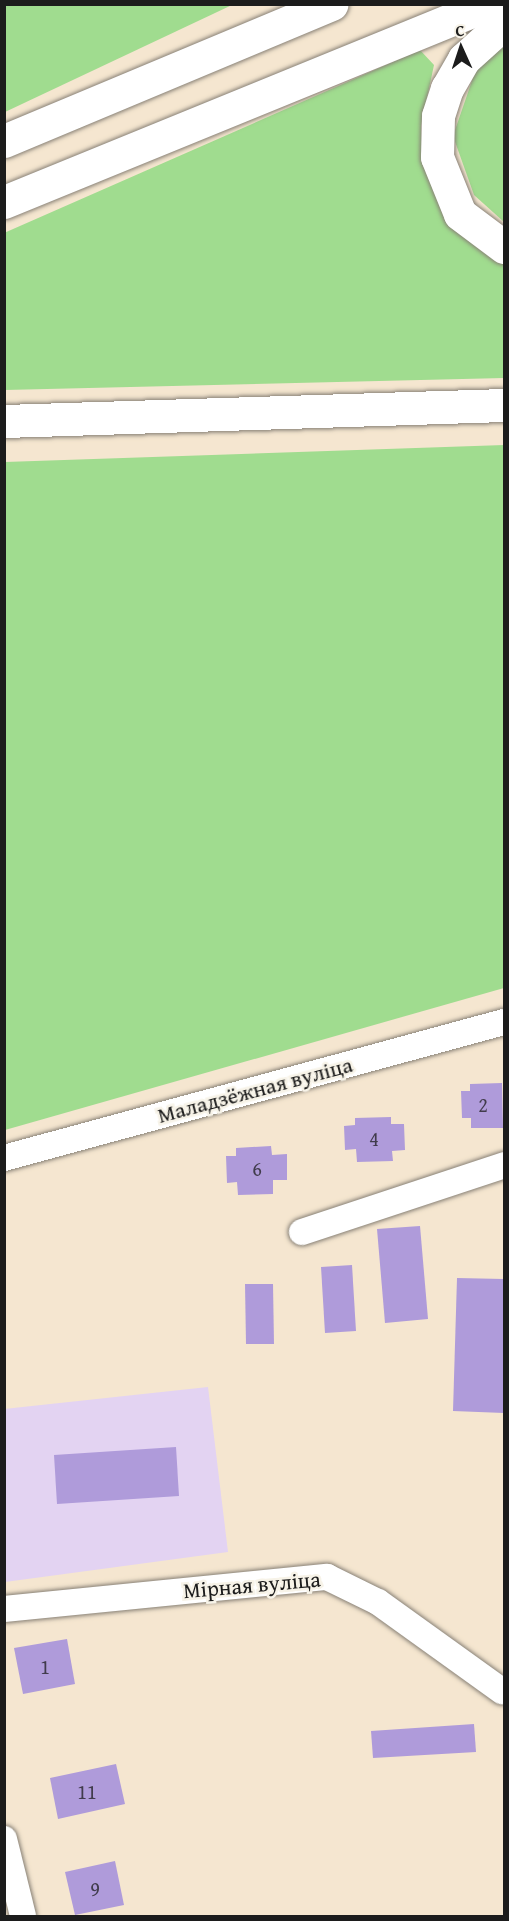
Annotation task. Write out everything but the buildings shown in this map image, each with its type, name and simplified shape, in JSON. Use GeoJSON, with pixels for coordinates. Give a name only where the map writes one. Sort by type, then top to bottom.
{"type":"FeatureCollection","features":[{"type":"Feature","properties":{"kind":"highway"},"geometry":{"type":"LineString","coordinates":[[4,141],[331,4]]}},
{"type":"Feature","properties":{"kind":"highway"},"geometry":{"type":"LineString","coordinates":[[4,202],[489,4]]}},
{"type":"Feature","properties":{"kind":"highway"},"geometry":{"type":"LineString","coordinates":[[504,23],[464,60],[447,87],[438,116],[437,157],[460,214],[504,247]]}},
{"type":"Feature","properties":{"kind":"highway"},"geometry":{"type":"LineString","coordinates":[[4,421],[504,405]]}},
{"type":"Feature","properties":{"kind":"street","name":"Маладзёжная вуліца"},"geometry":{"type":"LineString","coordinates":[[4,1158],[504,1022]]}},
{"type":"Feature","properties":{"kind":"street"},"geometry":{"type":"LineString","coordinates":[[302,1232],[504,1165]]}},
{"type":"Feature","properties":{"kind":"street","name":"Мірная вуліца"},"geometry":{"type":"LineString","coordinates":[[4,1609],[327,1577],[378,1602],[502,1691]]}},
{"type":"Feature","properties":{"kind":"street"},"geometry":{"type":"LineString","coordinates":[[4,1839],[23,1917]]}},
{"type":"Feature","properties":{"kind":"shaded area"},"geometry":{"type":"Polygon","coordinates":[[[208,1387],[228,1552],[5,1582],[4,1409],[208,1387]]]}},
{"type":"Feature","properties":{"kind":"green space"},"geometry":{"type":"Polygon","coordinates":[[[5,4],[232,4],[232,5],[5,112],[5,4]]]}},
{"type":"Feature","properties":{"kind":"green space"},"geometry":{"type":"Polygon","coordinates":[[[504,40],[504,222],[474,195],[453,136],[476,69],[504,40]]]}},
{"type":"Feature","properties":{"kind":"green space"},"geometry":{"type":"Polygon","coordinates":[[[420,50],[434,65],[421,126],[423,159],[504,263],[504,378],[5,390],[4,233],[420,50]]]}},
{"type":"Feature","properties":{"kind":"green space"},"geometry":{"type":"Polygon","coordinates":[[[504,445],[504,988],[5,1130],[5,462],[504,445]]]}}]}
